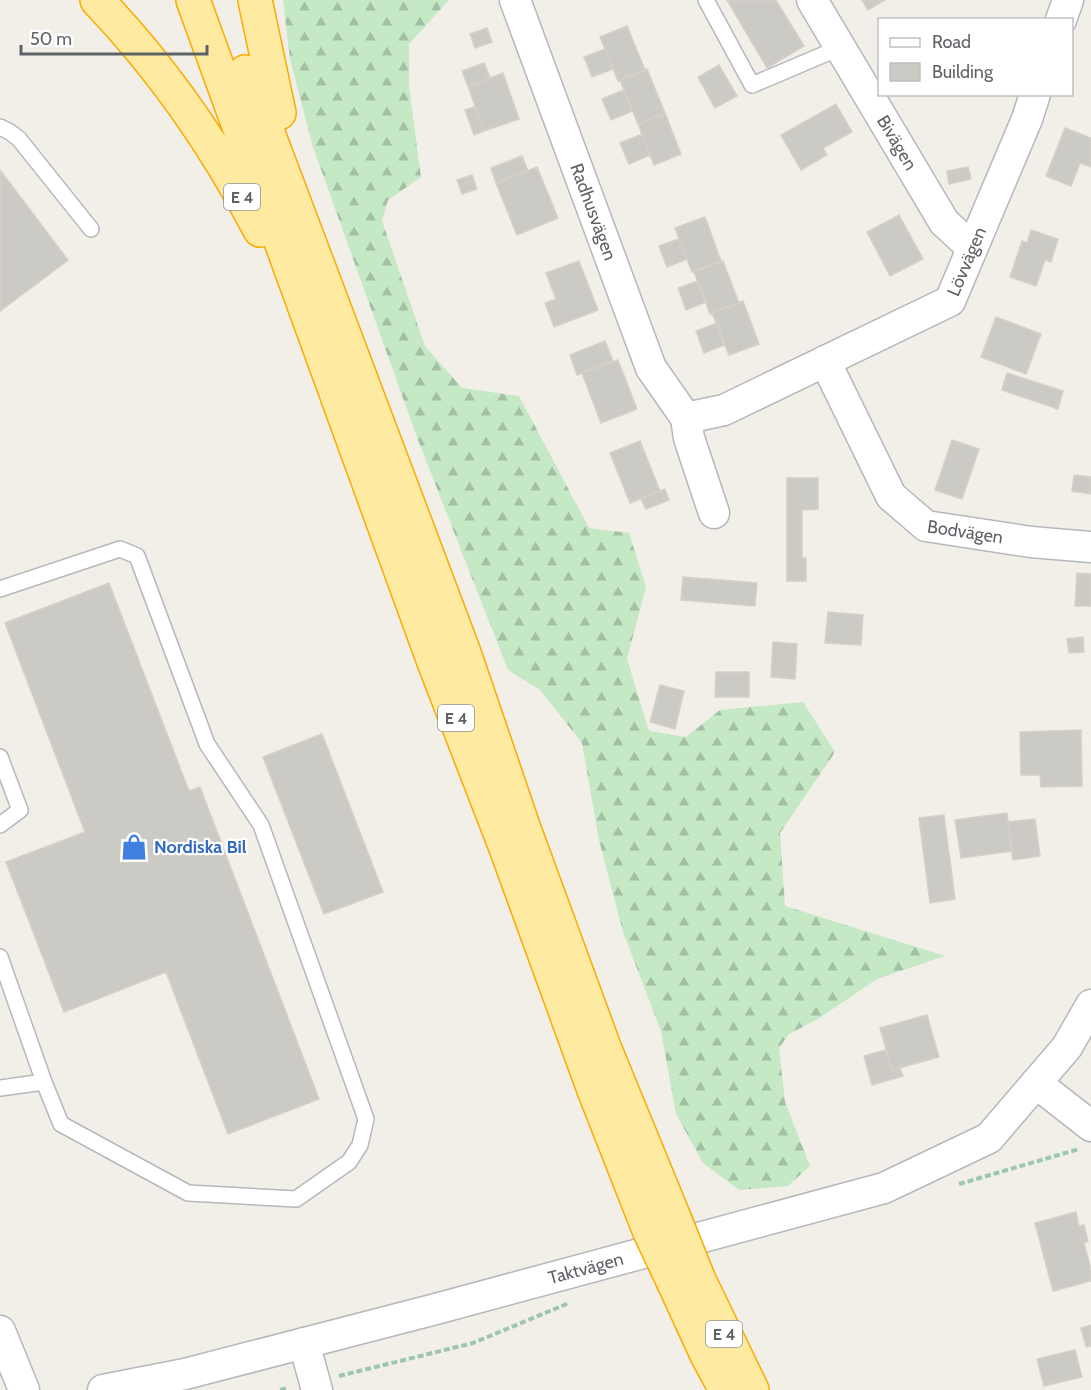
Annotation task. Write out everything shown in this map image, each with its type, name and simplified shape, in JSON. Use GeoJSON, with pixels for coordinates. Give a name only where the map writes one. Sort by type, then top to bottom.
{"type":"FeatureCollection","features":[{"type":"Feature","properties":{"kind":"highway","name":"E 4"},"geometry":{"type":"LineString","coordinates":[[97,0],[153,62],[182,99],[233,181],[297,304],[347,419]]}},
{"type":"Feature","properties":{"kind":"highway","name":"E 4"},"geometry":{"type":"LineString","coordinates":[[193,0],[430,651],[506,848],[574,1038],[686,1280],[752,1390]]}},
{"type":"Feature","properties":{"kind":"highway","name":"E 4"},"geometry":{"type":"LineString","coordinates":[[218,0],[463,650],[524,829],[604,1047],[662,1225]]}},
{"type":"Feature","properties":{"kind":"highway","name":"E 4"},"geometry":{"type":"LineString","coordinates":[[255,0],[275,101],[345,336]]}},
{"type":"Feature","properties":{"kind":"highway","name":"E 4"},"geometry":{"type":"LineString","coordinates":[[686,1280],[707,1355],[726,1390]]}},
{"type":"Feature","properties":{"kind":"street","name":"Radhusvägen"},"geometry":{"type":"LineString","coordinates":[[515,0],[651,368],[686,418],[689,438],[714,513]]}},
{"type":"Feature","properties":{"kind":"street","name":"Bivägen"},"geometry":{"type":"LineString","coordinates":[[812,0],[944,222],[972,248]]}},
{"type":"Feature","properties":{"kind":"street"},"geometry":{"type":"LineString","coordinates":[[1062,18],[1068,0]]}},
{"type":"Feature","properties":{"kind":"street","name":"Lövvägen"},"geometry":{"type":"LineString","coordinates":[[825,361],[950,301],[1034,96]]}},
{"type":"Feature","properties":{"kind":"street"},"geometry":{"type":"LineString","coordinates":[[686,418],[724,410],[825,361]]}},
{"type":"Feature","properties":{"kind":"street","name":"Bodvägen"},"geometry":{"type":"LineString","coordinates":[[825,361],[891,496],[926,526],[1030,542],[1091,548]]}},
{"type":"Feature","properties":{"kind":"street","name":"Taktvägen"},"geometry":{"type":"LineString","coordinates":[[103,1390],[185,1374],[884,1188],[989,1138],[1067,1047],[1091,1005]]}},
{"type":"Feature","properties":{"kind":"street"},"geometry":{"type":"LineString","coordinates":[[1036,1083],[1091,1126]]}},
{"type":"Feature","properties":{"kind":"street"},"geometry":{"type":"LineString","coordinates":[[0,1331],[24,1390]]}},
{"type":"Feature","properties":{"kind":"street"},"geometry":{"type":"LineString","coordinates":[[304,1343],[317,1390]]}},
{"type":"Feature","properties":{"kind":"lane"},"geometry":{"type":"LineString","coordinates":[[706,0],[752,85],[839,48]]}},
{"type":"Feature","properties":{"kind":"lane"},"geometry":{"type":"LineString","coordinates":[[0,127],[19,139],[91,229]]}},
{"type":"Feature","properties":{"kind":"lane"},"geometry":{"type":"LineString","coordinates":[[0,589],[120,549],[137,556],[207,744],[261,825],[366,1119],[360,1145],[349,1162],[296,1199],[188,1193],[62,1124],[44,1082],[0,957]]}},
{"type":"Feature","properties":{"kind":"lane"},"geometry":{"type":"LineString","coordinates":[[0,757],[20,810],[0,825]]}},
{"type":"Feature","properties":{"kind":"lane"},"geometry":{"type":"LineString","coordinates":[[0,1088],[44,1082]]}},
{"type":"Feature","properties":{"kind":"green space"},"geometry":{"type":"Polygon","coordinates":[[[283,0],[449,0],[409,44],[409,87],[421,177],[388,200],[382,221],[425,346],[462,388],[519,396],[589,528],[629,533],[646,587],[627,659],[649,731],[686,737],[720,710],[803,702],[835,752],[780,833],[785,906],[945,956],[877,979],[818,1019],[789,1034],[779,1048],[785,1102],[810,1166],[788,1186],[739,1190],[703,1163],[676,1114],[661,1031],[623,932],[599,840],[582,743],[540,690],[508,670],[418,440],[313,147],[290,59],[283,0]]]}},
{"type":"Feature","properties":{"kind":"building"},"geometry":{"type":"Polygon","coordinates":[[[727,0],[776,0],[804,46],[767,68],[727,0]]]}},
{"type":"Feature","properties":{"kind":"building"},"geometry":{"type":"Polygon","coordinates":[[[862,0],[885,0],[868,10],[862,0]]]}},
{"type":"Feature","properties":{"kind":"building"},"geometry":{"type":"Polygon","coordinates":[[[627,26],[645,70],[618,81],[600,37],[627,26]]]}},
{"type":"Feature","properties":{"kind":"building"},"geometry":{"type":"Polygon","coordinates":[[[487,28],[492,42],[475,48],[470,34],[487,28]]]}},
{"type":"Feature","properties":{"kind":"building"},"geometry":{"type":"Polygon","coordinates":[[[605,49],[613,69],[592,77],[584,57],[605,49]]]}},
{"type":"Feature","properties":{"kind":"building"},"geometry":{"type":"Polygon","coordinates":[[[484,63],[490,78],[468,86],[462,71],[484,63]]]}},
{"type":"Feature","properties":{"kind":"building"},"geometry":{"type":"Polygon","coordinates":[[[719,65],[737,96],[715,108],[698,77],[719,65]]]}},
{"type":"Feature","properties":{"kind":"building"},"geometry":{"type":"Polygon","coordinates":[[[647,69],[665,113],[638,124],[620,80],[647,69]]]}},
{"type":"Feature","properties":{"kind":"building"},"geometry":{"type":"Polygon","coordinates":[[[503,73],[519,119],[484,131],[468,86],[503,73]]]}},
{"type":"Feature","properties":{"kind":"building"},"geometry":{"type":"Polygon","coordinates":[[[624,90],[632,111],[611,120],[602,99],[624,90]]]}},
{"type":"Feature","properties":{"kind":"building"},"geometry":{"type":"Polygon","coordinates":[[[836,104],[852,132],[823,148],[827,155],[801,170],[781,135],[836,104]]]}},
{"type":"Feature","properties":{"kind":"building"},"geometry":{"type":"Polygon","coordinates":[[[475,107],[484,131],[474,135],[465,110],[475,107]]]}},
{"type":"Feature","properties":{"kind":"building"},"geometry":{"type":"Polygon","coordinates":[[[665,113],[681,154],[654,165],[638,124],[665,113]]]}},
{"type":"Feature","properties":{"kind":"building"},"geometry":{"type":"Polygon","coordinates":[[[1065,128],[1091,138],[1091,167],[1080,163],[1071,186],[1046,176],[1065,128]]]}},
{"type":"Feature","properties":{"kind":"building"},"geometry":{"type":"Polygon","coordinates":[[[642,134],[650,155],[629,164],[620,143],[642,134]]]}},
{"type":"Feature","properties":{"kind":"building"},"geometry":{"type":"Polygon","coordinates":[[[522,156],[528,171],[496,183],[491,168],[522,156]]]}},
{"type":"Feature","properties":{"kind":"building"},"geometry":{"type":"Polygon","coordinates":[[[537,167],[558,218],[517,235],[496,183],[537,167]]]}},
{"type":"Feature","properties":{"kind":"building"},"geometry":{"type":"Polygon","coordinates":[[[968,167],[971,179],[949,184],[947,171],[968,167]]]}},
{"type":"Feature","properties":{"kind":"building"},"geometry":{"type":"Polygon","coordinates":[[[0,170],[68,260],[0,311],[0,170]]]}},
{"type":"Feature","properties":{"kind":"building"},"geometry":{"type":"Polygon","coordinates":[[[472,175],[477,189],[462,194],[457,180],[472,175]]]}},
{"type":"Feature","properties":{"kind":"building"},"geometry":{"type":"Polygon","coordinates":[[[899,215],[923,259],[890,276],[867,232],[899,215]]]}},
{"type":"Feature","properties":{"kind":"building"},"geometry":{"type":"Polygon","coordinates":[[[705,217],[721,261],[692,272],[675,228],[705,217]]]}},
{"type":"Feature","properties":{"kind":"building"},"geometry":{"type":"Polygon","coordinates":[[[1031,230],[1058,239],[1051,262],[1045,260],[1036,286],[1010,277],[1022,241],[1027,243],[1031,230]]]}},
{"type":"Feature","properties":{"kind":"building"},"geometry":{"type":"Polygon","coordinates":[[[679,239],[687,259],[667,267],[659,246],[679,239]]]}},
{"type":"Feature","properties":{"kind":"building"},"geometry":{"type":"Polygon","coordinates":[[[579,261],[598,310],[554,327],[545,303],[556,299],[546,273],[579,261]]]}},
{"type":"Feature","properties":{"kind":"building"},"geometry":{"type":"Polygon","coordinates":[[[723,261],[739,303],[710,314],[694,272],[723,261]]]}},
{"type":"Feature","properties":{"kind":"building"},"geometry":{"type":"Polygon","coordinates":[[[698,281],[706,302],[686,310],[678,288],[698,281]]]}},
{"type":"Feature","properties":{"kind":"building"},"geometry":{"type":"Polygon","coordinates":[[[743,301],[759,344],[729,355],[712,313],[743,301]]]}},
{"type":"Feature","properties":{"kind":"building"},"geometry":{"type":"Polygon","coordinates":[[[996,317],[1041,334],[1026,374],[981,357],[996,317]]]}},
{"type":"Feature","properties":{"kind":"building"},"geometry":{"type":"Polygon","coordinates":[[[717,323],[724,345],[704,353],[696,331],[717,323]]]}},
{"type":"Feature","properties":{"kind":"building"},"geometry":{"type":"Polygon","coordinates":[[[605,341],[613,361],[577,375],[570,355],[605,341]]]}},
{"type":"Feature","properties":{"kind":"building"},"geometry":{"type":"Polygon","coordinates":[[[618,360],[637,409],[601,423],[582,373],[618,360]]]}},
{"type":"Feature","properties":{"kind":"building"},"geometry":{"type":"Polygon","coordinates":[[[1007,373],[1063,391],[1058,409],[1002,390],[1007,373]]]}},
{"type":"Feature","properties":{"kind":"building"},"geometry":{"type":"Polygon","coordinates":[[[952,440],[979,449],[962,499],[935,490],[952,440]]]}},
{"type":"Feature","properties":{"kind":"building"},"geometry":{"type":"Polygon","coordinates":[[[640,441],[660,491],[630,503],[610,453],[640,441]]]}},
{"type":"Feature","properties":{"kind":"building"},"geometry":{"type":"Polygon","coordinates":[[[1074,475],[1091,477],[1091,494],[1072,491],[1074,475]]]}},
{"type":"Feature","properties":{"kind":"building"},"geometry":{"type":"Polygon","coordinates":[[[787,478],[818,478],[818,509],[802,510],[802,558],[806,558],[806,581],[787,581],[787,478]]]}},
{"type":"Feature","properties":{"kind":"building"},"geometry":{"type":"Polygon","coordinates":[[[665,489],[669,500],[646,509],[641,499],[665,489]]]}},
{"type":"Feature","properties":{"kind":"building"},"geometry":{"type":"Polygon","coordinates":[[[1077,573],[1091,574],[1091,606],[1075,606],[1077,573]]]}},
{"type":"Feature","properties":{"kind":"building"},"geometry":{"type":"Polygon","coordinates":[[[683,577],[757,583],[755,606],[681,600],[683,577]]]}},
{"type":"Feature","properties":{"kind":"building","name":"Nordiska Bil"},"geometry":{"type":"Polygon","coordinates":[[[109,583],[189,791],[200,787],[319,1099],[228,1134],[166,972],[64,1012],[6,862],[85,832],[5,623],[109,583]]]}},
{"type":"Feature","properties":{"kind":"building"},"geometry":{"type":"Polygon","coordinates":[[[828,612],[863,615],[861,645],[825,643],[828,612]]]}},
{"type":"Feature","properties":{"kind":"building"},"geometry":{"type":"Polygon","coordinates":[[[1083,637],[1084,652],[1069,653],[1067,639],[1083,637]]]}},
{"type":"Feature","properties":{"kind":"building"},"geometry":{"type":"Polygon","coordinates":[[[773,642],[797,644],[795,679],[771,677],[773,642]]]}},
{"type":"Feature","properties":{"kind":"building"},"geometry":{"type":"Polygon","coordinates":[[[716,672],[749,672],[749,697],[715,697],[716,672]]]}},
{"type":"Feature","properties":{"kind":"building"},"geometry":{"type":"Polygon","coordinates":[[[660,685],[684,691],[675,729],[650,722],[660,685]]]}},
{"type":"Feature","properties":{"kind":"building"},"geometry":{"type":"Polygon","coordinates":[[[1081,730],[1082,786],[1041,787],[1040,775],[1021,775],[1020,732],[1081,730]]]}},
{"type":"Feature","properties":{"kind":"building"},"geometry":{"type":"Polygon","coordinates":[[[322,734],[383,892],[324,914],[263,757],[322,734]]]}},
{"type":"Feature","properties":{"kind":"building"},"geometry":{"type":"Polygon","coordinates":[[[1007,813],[1012,851],[961,858],[955,820],[1007,813]]]}},
{"type":"Feature","properties":{"kind":"building"},"geometry":{"type":"Polygon","coordinates":[[[944,815],[955,899],[930,903],[919,818],[944,815]]]}},
{"type":"Feature","properties":{"kind":"building"},"geometry":{"type":"Polygon","coordinates":[[[1035,819],[1040,856],[1013,860],[1008,822],[1035,819]]]}},
{"type":"Feature","properties":{"kind":"building"},"geometry":{"type":"Polygon","coordinates":[[[927,1015],[939,1057],[892,1070],[880,1028],[927,1015]]]}},
{"type":"Feature","properties":{"kind":"building"},"geometry":{"type":"Polygon","coordinates":[[[886,1050],[892,1070],[900,1068],[903,1076],[872,1085],[864,1056],[886,1050]]]}},
{"type":"Feature","properties":{"kind":"building"},"geometry":{"type":"Polygon","coordinates":[[[1076,1212],[1079,1226],[1084,1225],[1088,1241],[1084,1243],[1091,1270],[1091,1281],[1053,1291],[1035,1223],[1076,1212]]]}},
{"type":"Feature","properties":{"kind":"building"},"geometry":{"type":"Polygon","coordinates":[[[1091,1325],[1091,1346],[1086,1347],[1081,1328],[1091,1325]]]}},
{"type":"Feature","properties":{"kind":"building"},"geometry":{"type":"Polygon","coordinates":[[[1075,1350],[1082,1377],[1044,1386],[1037,1359],[1075,1350]]]}},
{"type":"Feature","properties":{"kind":"place","name":"Nordiska Bil"},"geometry":{"type":"Point","coordinates":[134,847]}}]}
